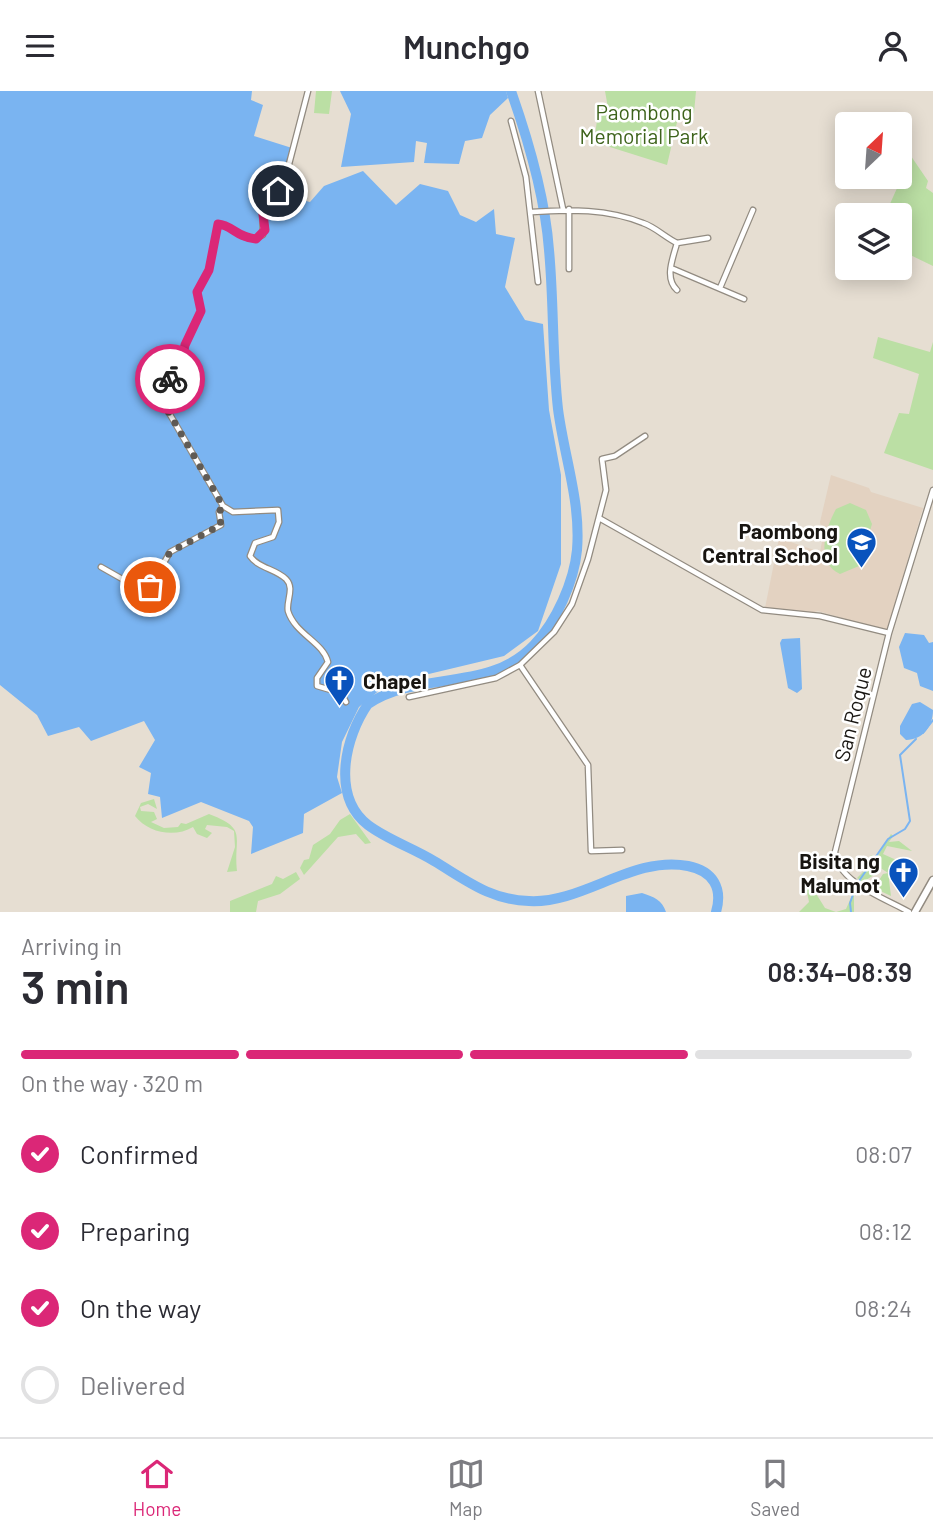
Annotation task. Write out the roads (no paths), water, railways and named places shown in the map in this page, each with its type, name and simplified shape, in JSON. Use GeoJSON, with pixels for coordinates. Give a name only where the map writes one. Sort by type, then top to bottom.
{"type":"FeatureCollection","features":[{"type":"Feature","properties":{"kind":"street"},"geometry":{"type":"LineString","coordinates":[[309,91],[282,191],[268,191],[264,199],[263,235],[256,239],[244,238],[218,224],[209,270],[197,292],[201,311],[185,345],[180,369],[174,377],[154,387],[223,506],[233,512],[278,510],[279,522],[273,537],[255,543],[250,555],[286,580],[290,587],[288,610],[292,618],[306,637],[326,655],[328,662],[317,678],[317,686],[341,693],[346,702]]}},
{"type":"Feature","properties":{"kind":"street"},"geometry":{"type":"LineString","coordinates":[[538,91],[566,209],[569,269]]}},
{"type":"Feature","properties":{"kind":"street"},"geometry":{"type":"LineString","coordinates":[[511,121],[535,212],[538,282]]}},
{"type":"Feature","properties":{"kind":"street"},"geometry":{"type":"LineString","coordinates":[[535,212],[566,209],[617,215],[644,223],[677,243],[708,238]]}},
{"type":"Feature","properties":{"kind":"street"},"geometry":{"type":"LineString","coordinates":[[720,288],[753,210]]}},
{"type":"Feature","properties":{"kind":"street"},"geometry":{"type":"LineString","coordinates":[[677,243],[671,268],[671,285],[677,291]]}},
{"type":"Feature","properties":{"kind":"street"},"geometry":{"type":"LineString","coordinates":[[671,268],[744,299]]}},
{"type":"Feature","properties":{"kind":"street"},"geometry":{"type":"LineString","coordinates":[[409,697],[487,682],[520,665],[548,640],[569,610],[588,559],[606,490],[602,459],[615,456],[645,436]]}},
{"type":"Feature","properties":{"kind":"street","name":"San Roque"},"geometry":{"type":"LineString","coordinates":[[909,912],[848,877],[837,865],[835,852],[889,633],[933,489]]}},
{"type":"Feature","properties":{"kind":"street"},"geometry":{"type":"LineString","coordinates":[[101,567],[145,594],[170,552],[221,525],[218,514],[223,506]]}},
{"type":"Feature","properties":{"kind":"street"},"geometry":{"type":"LineString","coordinates":[[599,518],[762,610],[820,616],[889,633]]}},
{"type":"Feature","properties":{"kind":"street"},"geometry":{"type":"LineString","coordinates":[[520,665],[588,765],[591,851],[622,850]]}},
{"type":"Feature","properties":{"kind":"street"},"geometry":{"type":"LineString","coordinates":[[915,912],[933,880]]}},
{"type":"Feature","properties":{"kind":"water"},"geometry":{"type":"Polygon","coordinates":[[[0,91],[252,91],[251,100],[263,105],[254,136],[292,148],[281,195],[310,202],[324,186],[363,171],[396,205],[420,184],[448,191],[460,215],[476,222],[494,209],[496,234],[515,238],[505,287],[525,320],[543,324],[549,410],[561,475],[561,564],[538,631],[504,656],[387,684],[359,707],[342,742],[337,777],[342,793],[304,814],[303,833],[251,854],[253,827],[249,821],[201,802],[162,818],[160,797],[148,794],[151,773],[139,767],[155,740],[144,721],[91,741],[79,727],[48,736],[37,715],[0,685],[0,91]]]}},
{"type":"Feature","properties":{"kind":"water"},"geometry":{"type":"Polygon","coordinates":[[[340,91],[506,91],[508,98],[490,115],[482,138],[465,141],[459,164],[424,163],[427,143],[416,141],[414,162],[341,167],[351,114],[340,91]]]}},
{"type":"Feature","properties":{"kind":"water"},"geometry":{"type":"Polygon","coordinates":[[[905,633],[924,635],[929,643],[933,642],[933,691],[920,686],[917,673],[904,668],[899,647],[905,633]]]}},
{"type":"Feature","properties":{"kind":"water"},"geometry":{"type":"Polygon","coordinates":[[[800,638],[802,689],[797,693],[788,688],[780,643],[782,639],[800,638]]]}},
{"type":"Feature","properties":{"kind":"water"},"geometry":{"type":"Polygon","coordinates":[[[920,702],[933,710],[931,721],[922,735],[906,740],[900,734],[900,726],[912,704],[920,702]]]}},
{"type":"Feature","properties":{"kind":"water"},"geometry":{"type":"Polygon","coordinates":[[[642,893],[657,900],[666,912],[626,912],[626,896],[642,893]]]}},
{"type":"Feature","properties":{"kind":"waterway"},"geometry":{"type":"LineString","coordinates":[[511,91],[535,169],[547,230],[558,409],[577,514],[575,562],[568,588],[550,625],[534,645],[516,660],[475,676],[409,687],[368,704],[348,749],[346,783],[349,799],[356,813],[368,825],[479,888],[502,897],[529,901],[549,900],[628,873],[668,864],[697,868],[710,876],[717,888],[716,912]]}},
{"type":"Feature","properties":{"kind":"waterway"},"geometry":{"type":"LineString","coordinates":[[923,733],[933,720]]}},
{"type":"Feature","properties":{"kind":"waterway"},"geometry":{"type":"LineString","coordinates":[[859,881],[888,839],[905,829],[910,821],[900,755],[916,739]]}},
{"type":"Feature","properties":{"kind":"waterway"},"geometry":{"type":"LineString","coordinates":[[851,912],[850,903],[856,886]]}},
{"type":"Feature","properties":{"kind":"place","name":"Paombong Central School"},"geometry":{"type":"Point","coordinates":[861,569]}},
{"type":"Feature","properties":{"kind":"place","name":"Chapel"},"geometry":{"type":"Point","coordinates":[340,707]}},
{"type":"Feature","properties":{"kind":"place","name":"Bisita ng Malumot"},"geometry":{"type":"Point","coordinates":[903,899]}},
{"type":"Feature","properties":{"kind":"park label","name":"Paombong Memorial Park"},"geometry":{"type":"Point","coordinates":[644,123]}}]}
